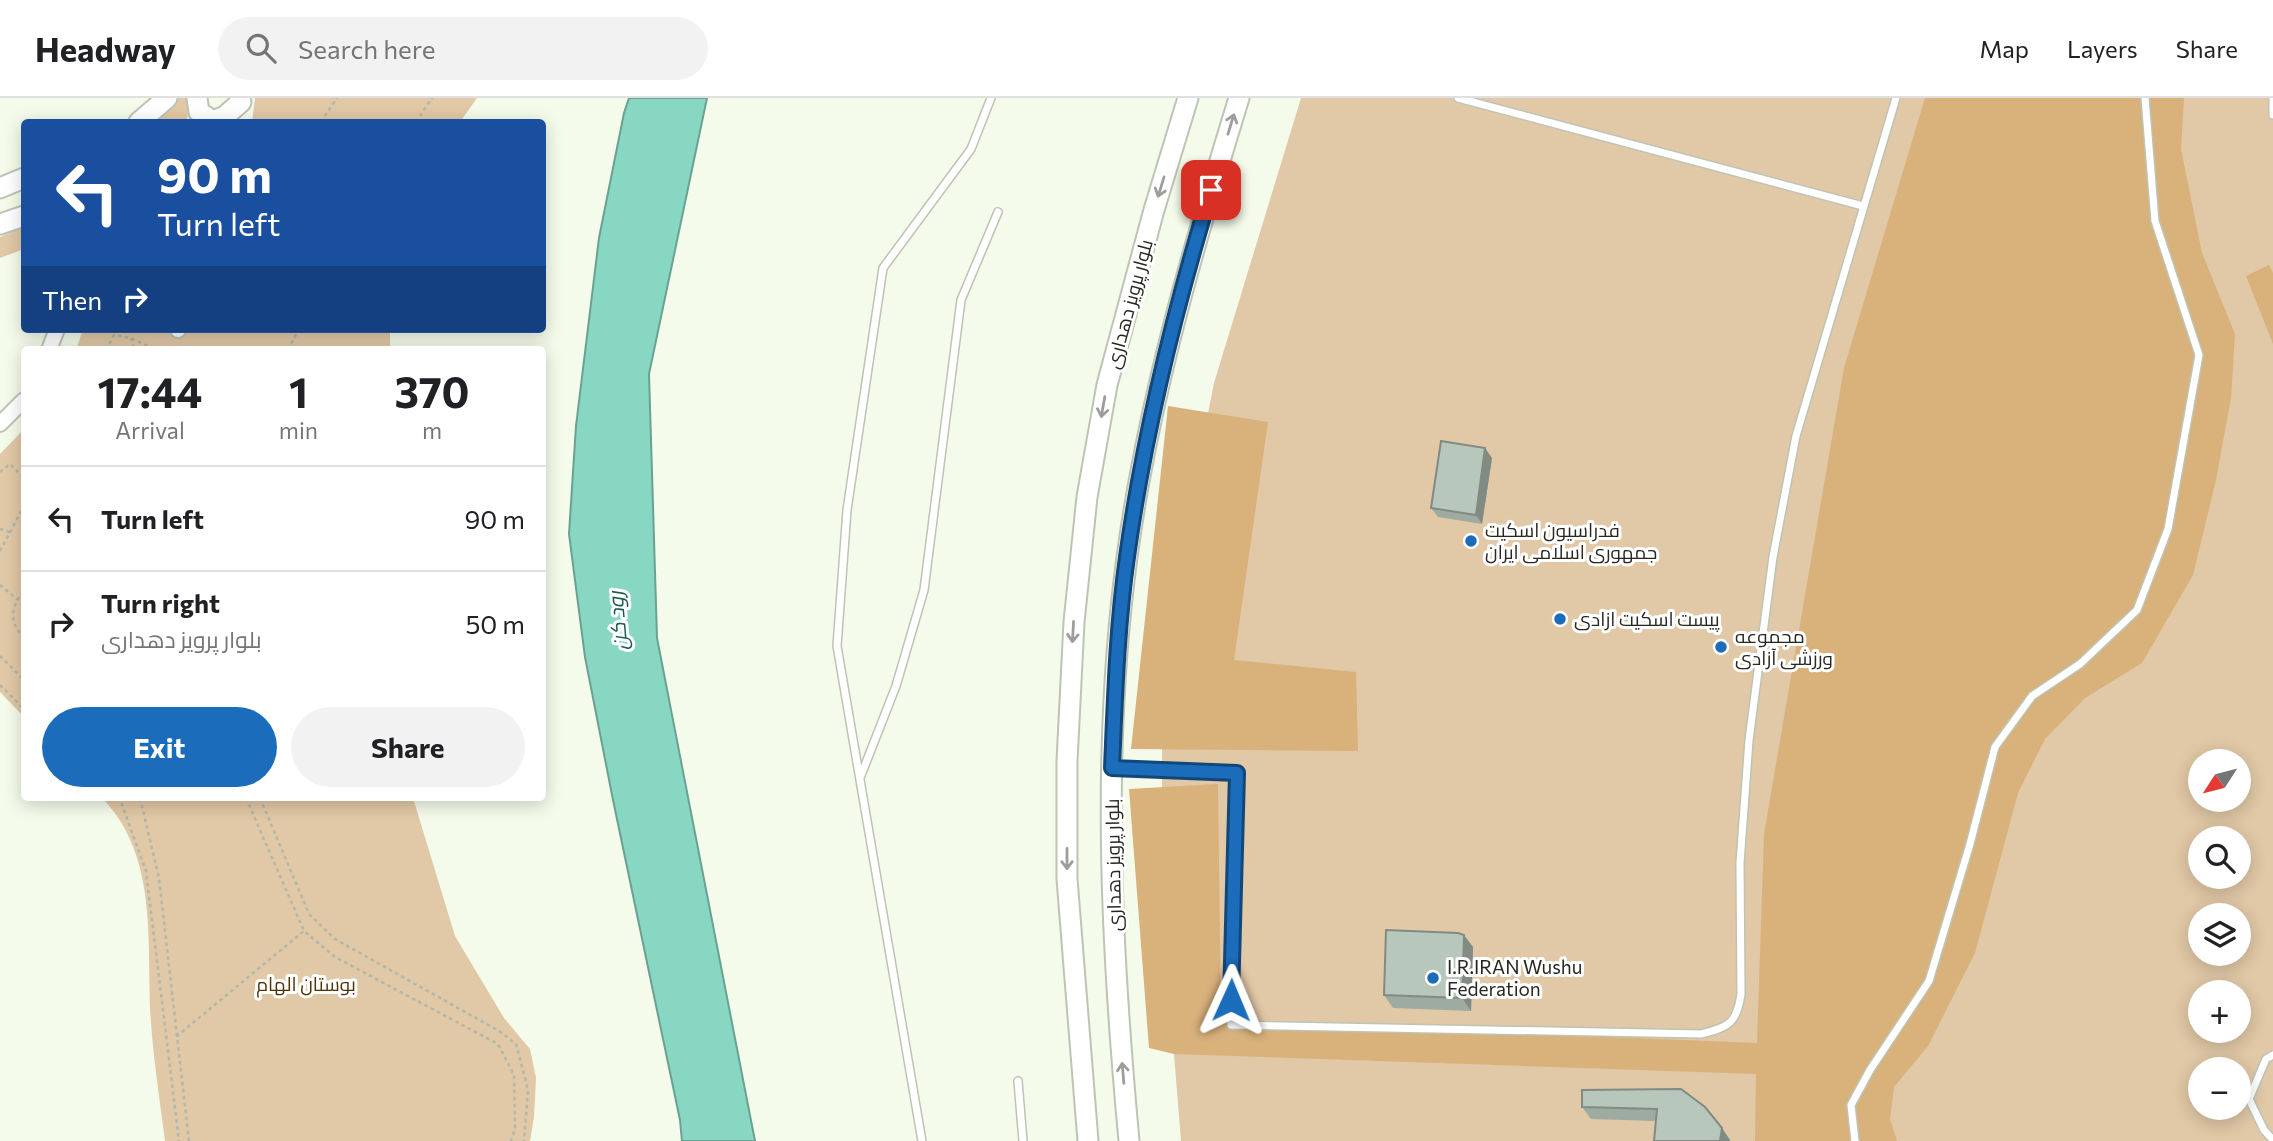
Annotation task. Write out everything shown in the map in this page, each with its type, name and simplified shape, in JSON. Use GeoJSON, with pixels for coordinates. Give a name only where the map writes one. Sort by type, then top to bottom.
{"type":"FeatureCollection","features":[{"type":"Feature","properties":{"kind":"main road"},"geometry":{"type":"LineString","coordinates":[[142,119],[167,98]]}},
{"type":"Feature","properties":{"kind":"main road"},"geometry":{"type":"LineString","coordinates":[[197,98],[199,112],[210,119]]}},
{"type":"Feature","properties":{"kind":"main road","name":"بلوار پرویز دهداری"},"geometry":{"type":"LineString","coordinates":[[1088,1141],[1068,879],[1067,761],[1074,622],[1087,497],[1107,385],[1154,210],[1188,98]]}},
{"type":"Feature","properties":{"kind":"main road","name":"بلوار پرویز دهداری"},"geometry":{"type":"LineString","coordinates":[[1129,1141],[1118,1020],[1111,894],[1116,663],[1127,556],[1169,341],[1193,249],[1239,98]]}},
{"type":"Feature","properties":{"kind":"main road"},"geometry":{"type":"LineString","coordinates":[[218,119],[225,116],[241,100]]}},
{"type":"Feature","properties":{"kind":"main road"},"geometry":{"type":"LineString","coordinates":[[238,119],[241,100]]}},
{"type":"Feature","properties":{"kind":"main road"},"geometry":{"type":"LineString","coordinates":[[0,188],[21,179]]}},
{"type":"Feature","properties":{"kind":"main road"},"geometry":{"type":"LineString","coordinates":[[0,224],[21,217]]}},
{"type":"Feature","properties":{"kind":"street"},"geometry":{"type":"LineString","coordinates":[[0,424],[21,403]]}},
{"type":"Feature","properties":{"kind":"lane"},"geometry":{"type":"LineString","coordinates":[[922,1141],[837,646],[847,510],[883,268],[971,149],[991,98]]}},
{"type":"Feature","properties":{"kind":"lane"},"geometry":{"type":"LineString","coordinates":[[1458,98],[1863,206]]}},
{"type":"Feature","properties":{"kind":"lane"},"geometry":{"type":"LineString","coordinates":[[1112,768],[1237,773],[1231,1025],[1701,1034],[1724,1028],[1739,1013],[1741,994],[1740,863],[1749,740],[1773,557],[1797,436],[1896,98]]}},
{"type":"Feature","properties":{"kind":"lane"},"geometry":{"type":"LineString","coordinates":[[1855,1141],[1851,1105],[1870,1070],[1929,981],[1970,844],[1995,747],[2032,696],[2080,664],[2137,610],[2168,529],[2199,355],[2155,221],[2145,98]]}},
{"type":"Feature","properties":{"kind":"lane"},"geometry":{"type":"LineString","coordinates":[[2273,98],[2273,115]]}},
{"type":"Feature","properties":{"kind":"lane"},"geometry":{"type":"LineString","coordinates":[[860,779],[896,686],[924,590],[961,300],[998,212]]}},
{"type":"Feature","properties":{"kind":"lane"},"geometry":{"type":"LineString","coordinates":[[2273,1055],[2266,1059],[2249,1099],[2264,1130],[2273,1140]]}},
{"type":"Feature","properties":{"kind":"lane"},"geometry":{"type":"LineString","coordinates":[[1018,1081],[1023,1141]]}},
{"type":"Feature","properties":{"kind":"path"},"geometry":{"type":"LineString","coordinates":[[323,119],[337,98]]}},
{"type":"Feature","properties":{"kind":"path"},"geometry":{"type":"LineString","coordinates":[[418,119],[432,98]]}},
{"type":"Feature","properties":{"kind":"path"},"geometry":{"type":"LineString","coordinates":[[108,346],[114,335],[131,338],[148,346]]}},
{"type":"Feature","properties":{"kind":"path"},"geometry":{"type":"LineString","coordinates":[[131,338],[133,346]]}},
{"type":"Feature","properties":{"kind":"path"},"geometry":{"type":"LineString","coordinates":[[0,472],[10,464],[21,475]]}},
{"type":"Feature","properties":{"kind":"path"},"geometry":{"type":"LineString","coordinates":[[0,551],[21,512]]}},
{"type":"Feature","properties":{"kind":"path"},"geometry":{"type":"LineString","coordinates":[[0,529],[10,532]]}},
{"type":"Feature","properties":{"kind":"path"},"geometry":{"type":"LineString","coordinates":[[0,585],[17,599]]}},
{"type":"Feature","properties":{"kind":"path"},"geometry":{"type":"LineString","coordinates":[[21,595],[17,599],[13,616],[14,625],[21,633]]}},
{"type":"Feature","properties":{"kind":"path"},"geometry":{"type":"LineString","coordinates":[[0,656],[21,677]]}},
{"type":"Feature","properties":{"kind":"path"},"geometry":{"type":"LineString","coordinates":[[0,685],[21,706]]}},
{"type":"Feature","properties":{"kind":"path"},"geometry":{"type":"LineString","coordinates":[[120,801],[146,871],[179,1141]]}},
{"type":"Feature","properties":{"kind":"path"},"geometry":{"type":"LineString","coordinates":[[141,801],[159,878],[189,1141]]}},
{"type":"Feature","properties":{"kind":"path"},"geometry":{"type":"LineString","coordinates":[[247,801],[304,931],[335,957],[498,1044],[514,1075],[515,1129],[511,1141]]}},
{"type":"Feature","properties":{"kind":"path"},"geometry":{"type":"LineString","coordinates":[[261,801],[309,914],[335,939],[499,1031],[516,1044],[528,1090],[524,1141]]}},
{"type":"Feature","properties":{"kind":"path"},"geometry":{"type":"LineString","coordinates":[[177,1036],[304,931]]}},
{"type":"Feature","properties":{"kind":"green space"},"geometry":{"type":"Polygon","coordinates":[[[179,98],[189,98],[187,119],[159,119],[179,98]]]}},
{"type":"Feature","properties":{"kind":"green space"},"geometry":{"type":"Polygon","coordinates":[[[255,98],[477,98],[462,119],[252,119],[255,98]]]}},
{"type":"Feature","properties":{"kind":"green space","name":"مجموعه ورزشی آزادی"},"geometry":{"type":"Polygon","coordinates":[[[1301,98],[2273,98],[2273,1141],[1181,1141],[1162,905],[1162,713],[1175,582],[1214,383],[1301,98]]]}},
{"type":"Feature","properties":{"kind":"green space"},"geometry":{"type":"Polygon","coordinates":[[[21,228],[21,250],[0,258],[0,237],[21,228]]]}},
{"type":"Feature","properties":{"kind":"green space"},"geometry":{"type":"Polygon","coordinates":[[[82,333],[390,333],[390,346],[77,346],[82,333]]]}},
{"type":"Feature","properties":{"kind":"green space"},"geometry":{"type":"Polygon","coordinates":[[[21,432],[21,714],[0,692],[0,454],[21,432]]]}},
{"type":"Feature","properties":{"kind":"green space","name":"بوستان الهام"},"geometry":{"type":"Polygon","coordinates":[[[104,801],[414,801],[455,936],[504,1018],[530,1049],[536,1078],[530,1141],[165,1141],[152,1038],[149,934],[142,875],[121,822],[104,801]]]}},
{"type":"Feature","properties":{"kind":"shaded area"},"geometry":{"type":"Polygon","coordinates":[[[1925,98],[2184,98],[2181,149],[2202,253],[2235,334],[2231,398],[2216,480],[2193,575],[2142,663],[2085,698],[2045,739],[2018,793],[1975,953],[1928,1046],[1894,1087],[1890,1119],[1897,1141],[1755,1141],[1756,1074],[1174,1054],[1149,1048],[1129,789],[1218,784],[1221,1021],[1757,1043],[1764,834],[1844,368],[1925,98]]]}},
{"type":"Feature","properties":{"kind":"shaded area"},"geometry":{"type":"Polygon","coordinates":[[[2269,265],[2273,273],[2273,344],[2246,276],[2269,265]]]}},
{"type":"Feature","properties":{"kind":"shaded area"},"geometry":{"type":"Polygon","coordinates":[[[1168,406],[1268,422],[1234,660],[1356,672],[1358,751],[1131,749],[1168,406]]]}},
{"type":"Feature","properties":{"kind":"water","name":"رود کن"},"geometry":{"type":"Polygon","coordinates":[[[629,98],[707,98],[649,374],[657,638],[755,1141],[682,1141],[680,1120],[585,657],[569,534],[576,426],[599,238],[629,98]]]}},
{"type":"Feature","properties":{"kind":"building"},"geometry":{"type":"Polygon","coordinates":[[[1441,441],[1485,448],[1476,515],[1431,508],[1441,441]]]}},
{"type":"Feature","properties":{"kind":"building","name":"I.R.IRAN Wushu Federation"},"geometry":{"type":"Polygon","coordinates":[[[1386,930],[1464,935],[1462,998],[1384,995],[1386,930]]]}},
{"type":"Feature","properties":{"kind":"building"},"geometry":{"type":"Polygon","coordinates":[[[1681,1089],[1705,1107],[1722,1128],[1720,1141],[1654,1141],[1657,1109],[1582,1107],[1582,1090],[1681,1089]]]}},
{"type":"Feature","properties":{"kind":"place","name":"فدراسیون اسکیت جمهوری اسلامی ایران"},"geometry":{"type":"Point","coordinates":[1471,541]}},
{"type":"Feature","properties":{"kind":"place","name":"پیست اسکیت ازادی"},"geometry":{"type":"Point","coordinates":[1560,619]}},
{"type":"Feature","properties":{"kind":"place","name":"مجموعه ورزشی آزادی"},"geometry":{"type":"Point","coordinates":[1721,647]}},
{"type":"Feature","properties":{"kind":"place","name":"I.R.IRAN Wushu Federation"},"geometry":{"type":"Point","coordinates":[1433,978]}},
{"type":"Feature","properties":{"kind":"route"},"geometry":{"type":"LineString","coordinates":[[1211,190],[1169,341],[1127,556],[1116,663],[1112,768],[1237,773],[1231,1000]]}}]}
